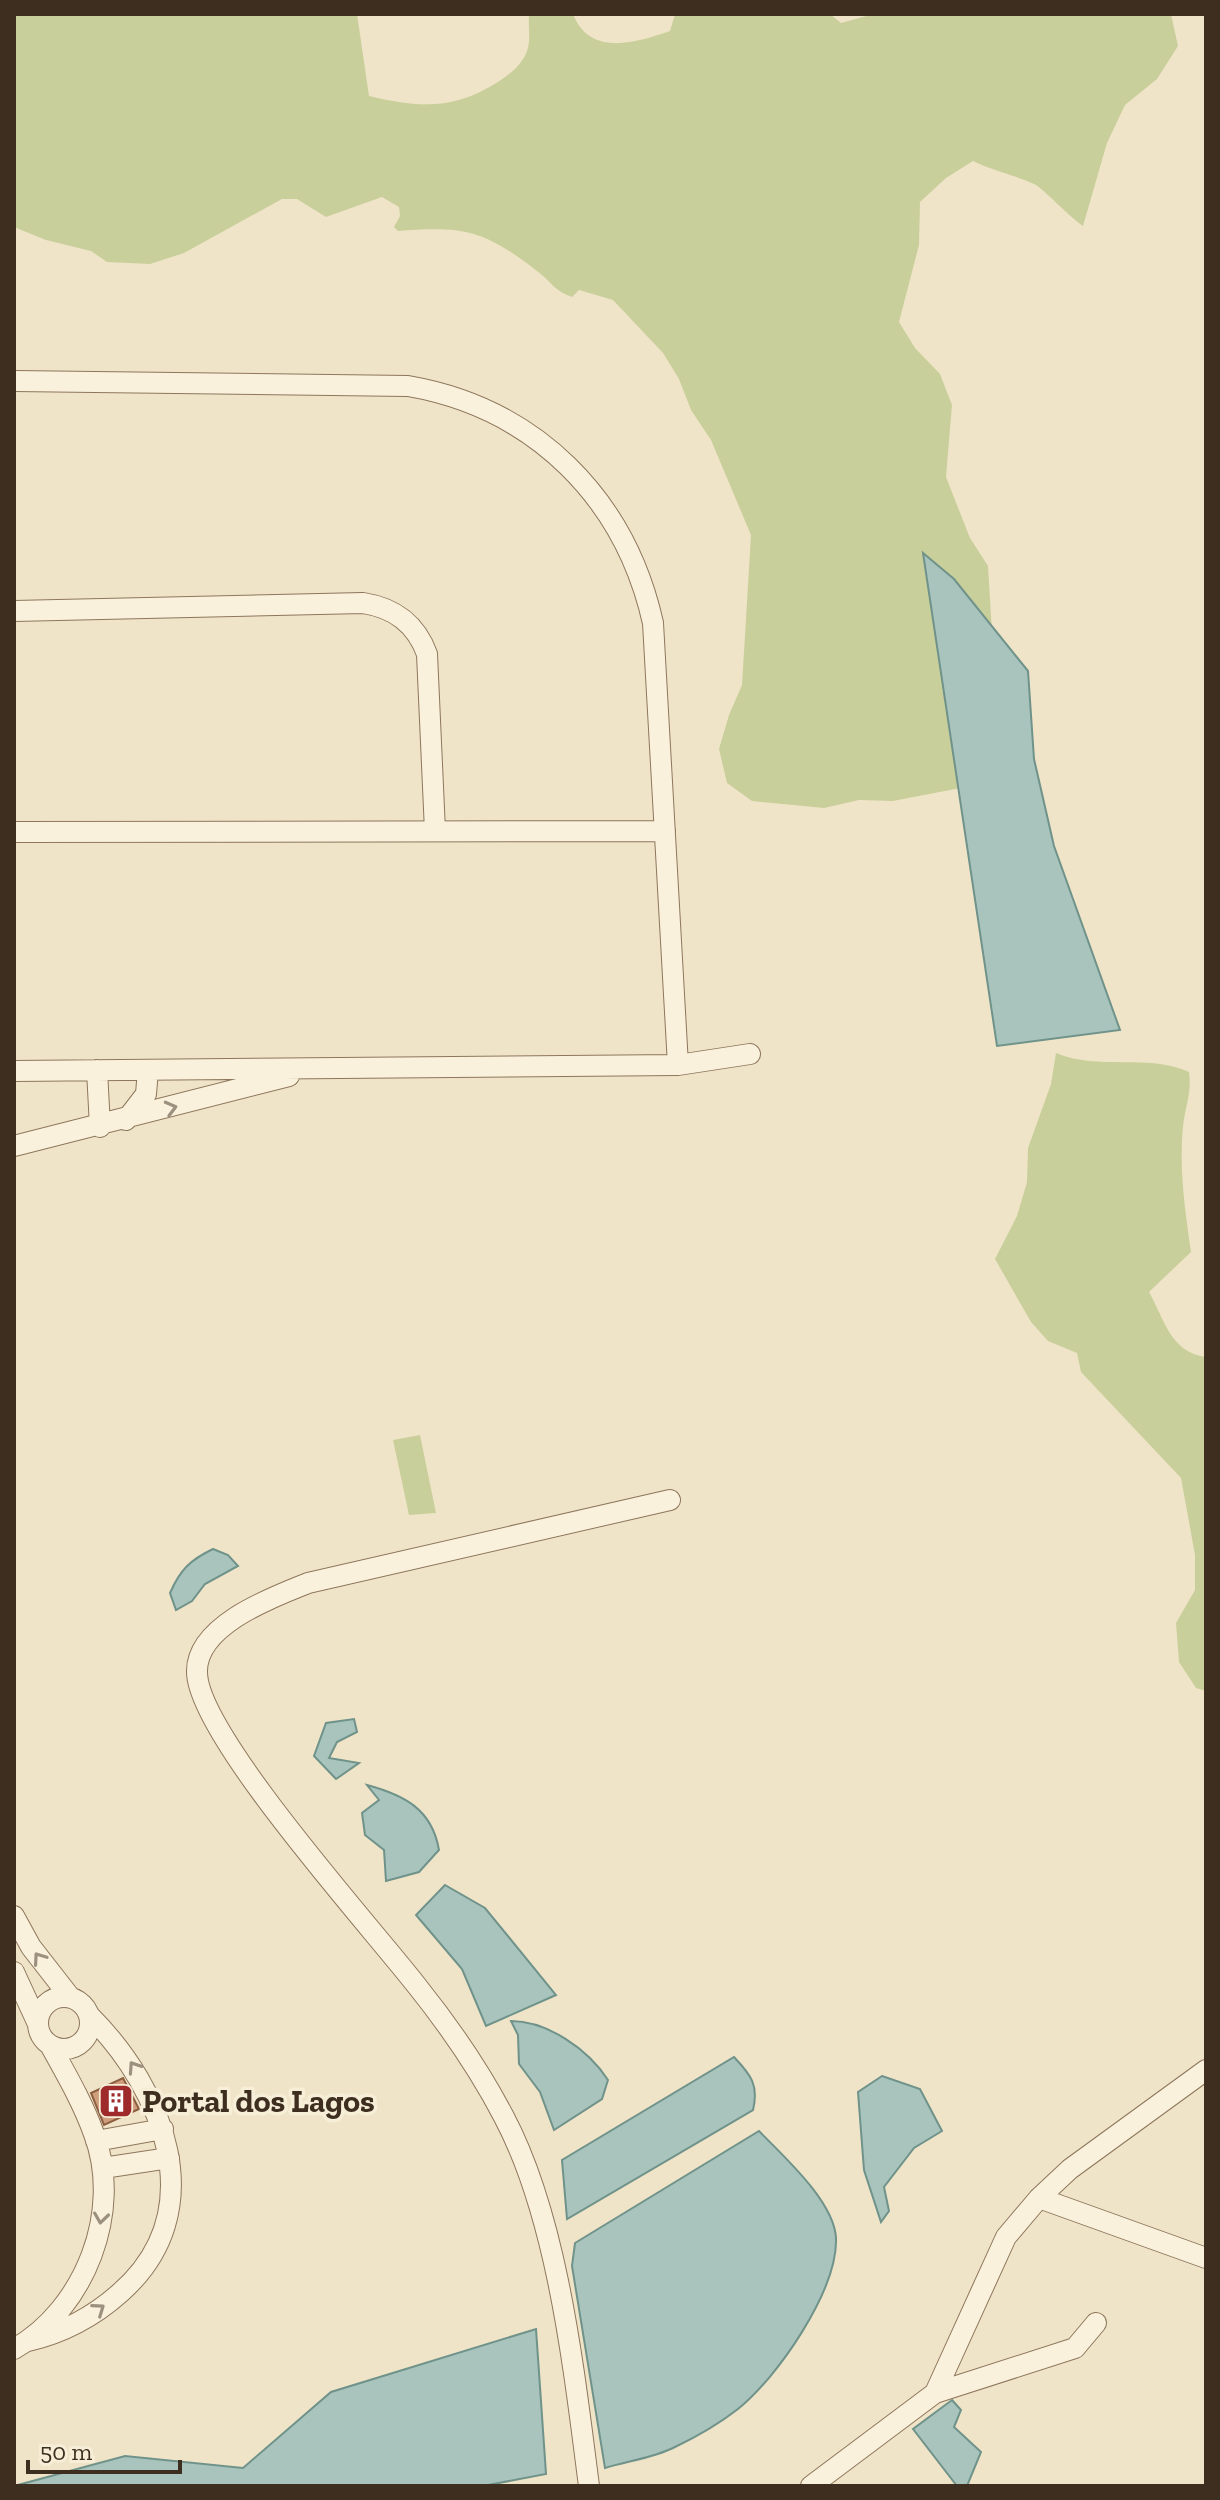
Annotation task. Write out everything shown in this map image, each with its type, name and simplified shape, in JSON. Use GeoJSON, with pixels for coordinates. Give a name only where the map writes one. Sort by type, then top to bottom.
{"type":"FeatureCollection","features":[{"type":"Feature","properties":{"kind":"street"},"geometry":{"type":"LineString","coordinates":[[14,381],[408,386],[476,404],[538,438],[598,497],[627,544],[647,596],[653,623],[678,1065]]}},
{"type":"Feature","properties":{"kind":"street"},"geometry":{"type":"LineString","coordinates":[[14,611],[363,603],[389,609],[417,633],[427,654],[435,831]]}},
{"type":"Feature","properties":{"kind":"street"},"geometry":{"type":"LineString","coordinates":[[14,832],[665,831]]}},
{"type":"Feature","properties":{"kind":"street"},"geometry":{"type":"LineString","coordinates":[[14,1071],[678,1065],[750,1054]]}},
{"type":"Feature","properties":{"kind":"street"},"geometry":{"type":"LineString","coordinates":[[14,1146],[100,1127],[318,1068]]}},
{"type":"Feature","properties":{"kind":"street"},"geometry":{"type":"LineString","coordinates":[[97,1070],[100,1127]]}},
{"type":"Feature","properties":{"kind":"street"},"geometry":{"type":"LineString","coordinates":[[126,1120],[146,1094],[148,1070]]}},
{"type":"Feature","properties":{"kind":"street"},"geometry":{"type":"LineString","coordinates":[[589,2486],[572,2360],[547,2241],[528,2170],[503,2116],[434,2009],[240,1763],[199,1692],[196,1669],[201,1651],[232,1620],[254,1605],[308,1583],[670,1500]]}},
{"type":"Feature","properties":{"kind":"street"},"geometry":{"type":"LineString","coordinates":[[14,1916],[31,1947],[70,1997],[85,2007],[144,2082],[163,2129],[169,2158],[171,2194],[164,2233],[151,2260],[131,2283],[89,2316],[58,2333],[21,2345]]}},
{"type":"Feature","properties":{"kind":"street"},"geometry":{"type":"LineString","coordinates":[[14,1972],[43,2039],[50,2045],[96,2141],[103,2168],[102,2212],[88,2266],[67,2301],[21,2345]]}},
{"type":"Feature","properties":{"kind":"street"},"geometry":{"type":"LineString","coordinates":[[37,2022],[44,2005],[51,1999],[70,1997]]}},
{"type":"Feature","properties":{"kind":"street"},"geometry":{"type":"LineString","coordinates":[[50,2045],[67,2049],[76,2047],[88,2033],[89,2015]]}},
{"type":"Feature","properties":{"kind":"street"},"geometry":{"type":"LineString","coordinates":[[935,2393],[1006,2237],[1039,2198],[1070,2169],[1206,2070]]}},
{"type":"Feature","properties":{"kind":"street"},"geometry":{"type":"LineString","coordinates":[[96,2141],[163,2129]]}},
{"type":"Feature","properties":{"kind":"street"},"geometry":{"type":"LineString","coordinates":[[103,2168],[169,2158]]}},
{"type":"Feature","properties":{"kind":"street"},"geometry":{"type":"LineString","coordinates":[[1039,2198],[1206,2258]]}},
{"type":"Feature","properties":{"kind":"street"},"geometry":{"type":"LineString","coordinates":[[811,2486],[885,2434],[935,2393],[1075,2348],[1096,2323]]}},
{"type":"Feature","properties":{"kind":"green space"},"geometry":{"type":"Polygon","coordinates":[[[14,14],[357,14],[369,96],[404,103],[436,104],[466,98],[511,72],[527,51],[529,14],[573,14],[590,36],[615,43],[670,31],[675,14],[830,14],[841,23],[874,14],[1171,14],[1178,46],[1157,79],[1125,105],[1107,143],[1083,226],[1034,184],[973,161],[946,178],[920,202],[919,245],[899,322],[915,348],[940,374],[952,405],[946,477],[970,538],[988,566],[996,698],[971,786],[893,801],[859,800],[824,808],[752,801],[727,783],[719,749],[742,685],[751,535],[711,440],[691,410],[679,379],[663,353],[613,300],[579,290],[572,297],[566,295],[519,257],[472,234],[440,229],[398,231],[394,227],[400,216],[399,207],[382,197],[326,217],[297,199],[282,199],[184,253],[150,264],[107,262],[91,251],[46,240],[14,227],[14,14]]]}},
{"type":"Feature","properties":{"kind":"green space"},"geometry":{"type":"Polygon","coordinates":[[[1056,1053],[1089,1061],[1173,1066],[1189,1072],[1182,1159],[1191,1252],[1149,1292],[1176,1342],[1194,1354],[1206,1357],[1206,1691],[1196,1688],[1179,1662],[1176,1623],[1195,1590],[1195,1555],[1181,1478],[1081,1372],[1077,1353],[1048,1341],[1031,1322],[995,1259],[1017,1216],[1027,1182],[1028,1148],[1051,1084],[1056,1053]]]}},
{"type":"Feature","properties":{"kind":"green space"},"geometry":{"type":"Polygon","coordinates":[[[420,1435],[436,1513],[409,1515],[393,1440],[420,1435]]]}},
{"type":"Feature","properties":{"kind":"water"},"geometry":{"type":"Polygon","coordinates":[[[923,553],[954,579],[1028,671],[1034,759],[1054,846],[1120,1030],[997,1046],[923,553]]]}},
{"type":"Feature","properties":{"kind":"water"},"geometry":{"type":"Polygon","coordinates":[[[213,1549],[228,1555],[238,1566],[205,1584],[192,1601],[176,1610],[170,1593],[178,1578],[187,1566],[213,1549]]]}},
{"type":"Feature","properties":{"kind":"water"},"geometry":{"type":"Polygon","coordinates":[[[354,1719],[357,1732],[337,1742],[329,1758],[359,1763],[336,1779],[314,1756],[326,1723],[354,1719]]]}},
{"type":"Feature","properties":{"kind":"water"},"geometry":{"type":"Polygon","coordinates":[[[367,1785],[404,1799],[430,1824],[439,1850],[419,1872],[386,1881],[384,1850],[365,1835],[362,1813],[379,1800],[367,1785]]]}},
{"type":"Feature","properties":{"kind":"water"},"geometry":{"type":"Polygon","coordinates":[[[445,1885],[485,1908],[556,1995],[486,2026],[462,1969],[416,1915],[445,1885]]]}},
{"type":"Feature","properties":{"kind":"water"},"geometry":{"type":"Polygon","coordinates":[[[511,2021],[552,2031],[578,2048],[608,2080],[602,2099],[554,2130],[540,2092],[519,2064],[518,2035],[511,2021]]]}},
{"type":"Feature","properties":{"kind":"water"},"geometry":{"type":"Polygon","coordinates":[[[734,2057],[752,2081],[755,2094],[753,2110],[567,2219],[562,2160],[734,2057]]]}},
{"type":"Feature","properties":{"kind":"water"},"geometry":{"type":"Polygon","coordinates":[[[882,2076],[920,2089],[942,2131],[914,2148],[884,2187],[889,2211],[881,2222],[864,2170],[858,2092],[882,2076]]]}},
{"type":"Feature","properties":{"kind":"water"},"geometry":{"type":"Polygon","coordinates":[[[759,2131],[806,2180],[833,2224],[836,2238],[834,2259],[816,2307],[787,2355],[738,2409],[708,2430],[667,2451],[605,2468],[572,2266],[575,2243],[759,2131]]]}},
{"type":"Feature","properties":{"kind":"water"},"geometry":{"type":"Polygon","coordinates":[[[536,2329],[546,2474],[483,2486],[14,2486],[125,2456],[243,2468],[331,2392],[536,2329]]]}},
{"type":"Feature","properties":{"kind":"water"},"geometry":{"type":"Polygon","coordinates":[[[952,2400],[961,2410],[954,2427],[981,2452],[967,2486],[957,2486],[913,2429],[952,2400]]]}},
{"type":"Feature","properties":{"kind":"building","name":"Portal dos Lagos"},"geometry":{"type":"Polygon","coordinates":[[[123,2078],[139,2109],[104,2125],[91,2093],[123,2078]]]}},
{"type":"Feature","properties":{"kind":"place","name":"Portal dos Lagos"},"geometry":{"type":"Point","coordinates":[116,2101]}}]}
